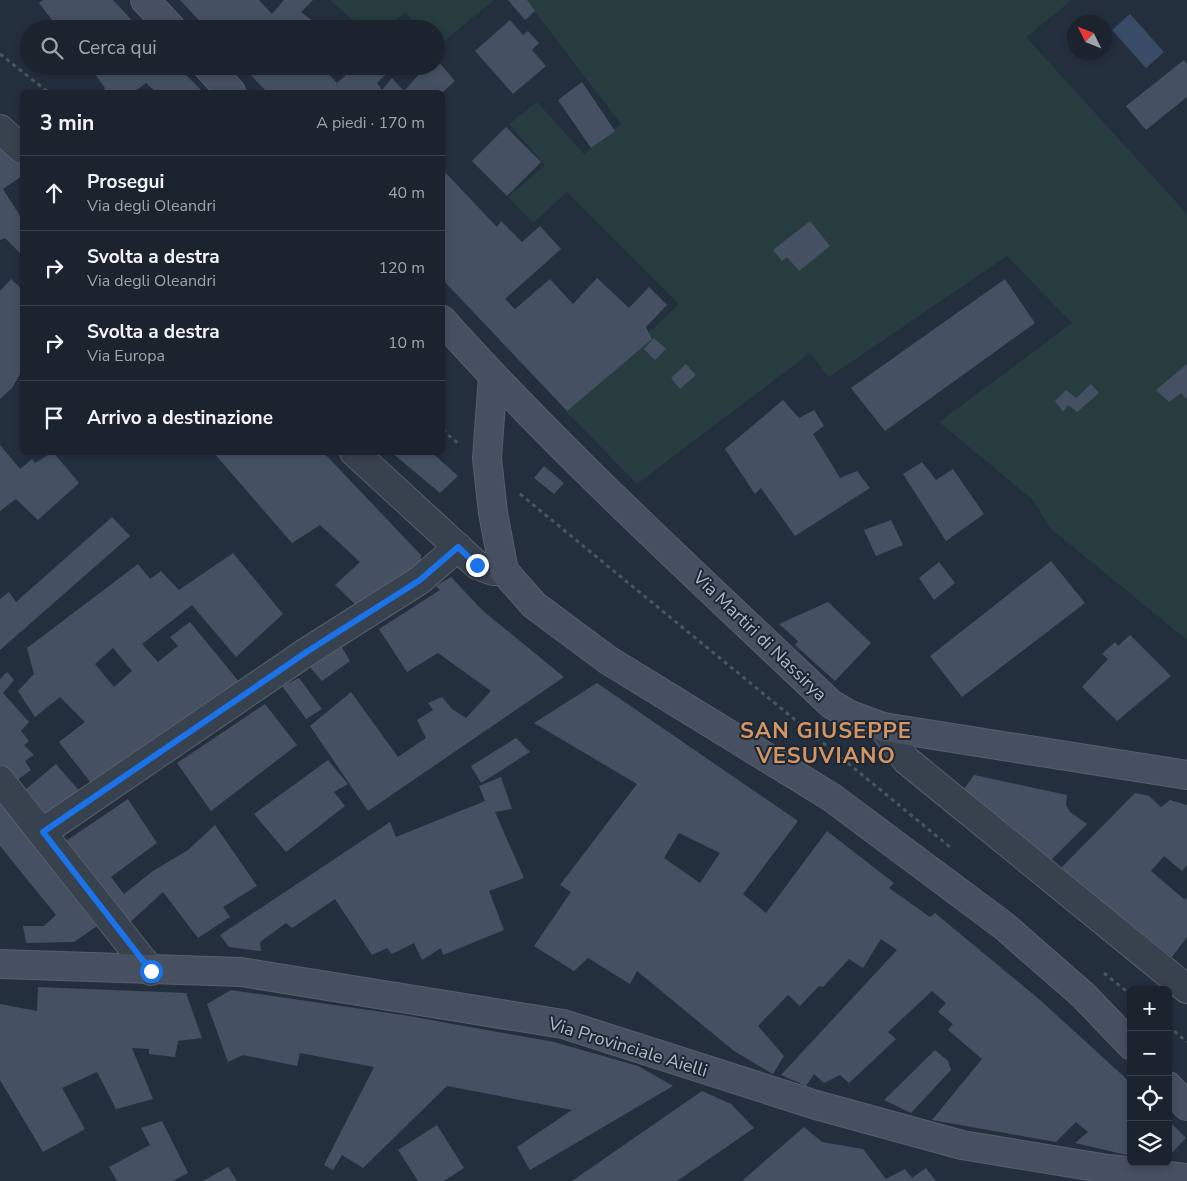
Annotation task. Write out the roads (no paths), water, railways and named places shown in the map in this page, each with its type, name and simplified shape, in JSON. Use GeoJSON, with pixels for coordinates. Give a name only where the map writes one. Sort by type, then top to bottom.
{"type":"FeatureCollection","features":[{"type":"Feature","properties":{"kind":"street"},"geometry":{"type":"LineString","coordinates":[[145,0],[164,20]]}},
{"type":"Feature","properties":{"kind":"street"},"geometry":{"type":"LineString","coordinates":[[215,75],[229,90]]}},
{"type":"Feature","properties":{"kind":"street"},"geometry":{"type":"LineString","coordinates":[[0,129],[20,147]]}},
{"type":"Feature","properties":{"kind":"street","name":"Via Martiri di Nassirya"},"geometry":{"type":"LineString","coordinates":[[445,323],[493,376],[627,509],[831,704],[848,714],[883,727],[1187,775]]}},
{"type":"Feature","properties":{"kind":"street"},"geometry":{"type":"LineString","coordinates":[[493,376],[488,467],[493,513],[504,571],[534,605],[608,660],[831,798],[996,920],[1083,995],[1127,1041]]}},
{"type":"Feature","properties":{"kind":"street"},"geometry":{"type":"LineString","coordinates":[[357,455],[477,565],[493,571],[504,571]]}},
{"type":"Feature","properties":{"kind":"street"},"geometry":{"type":"LineString","coordinates":[[43,832],[308,651],[420,580],[458,547]]}},
{"type":"Feature","properties":{"kind":"street"},"geometry":{"type":"LineString","coordinates":[[883,727],[906,760],[1187,989]]}},
{"type":"Feature","properties":{"kind":"street"},"geometry":{"type":"LineString","coordinates":[[0,780],[151,971]]}},
{"type":"Feature","properties":{"kind":"street","name":"Via Provinciale Aielli"},"geometry":{"type":"LineString","coordinates":[[0,964],[151,971],[241,972],[563,1024],[816,1105],[962,1145],[1108,1169],[1187,1178]]}},
{"type":"Feature","properties":{"kind":"street"},"geometry":{"type":"LineString","coordinates":[[1172,1090],[1187,1106]]}},
{"type":"Feature","properties":{"kind":"water"},"geometry":{"type":"Polygon","coordinates":[[[1130,14],[1164,52],[1146,68],[1112,30],[1130,14]]]}},
{"type":"Feature","properties":{"kind":"district","name":"SAN GIUSEPPE VESUVIANO"},"geometry":{"type":"Point","coordinates":[826,742]}}]}
